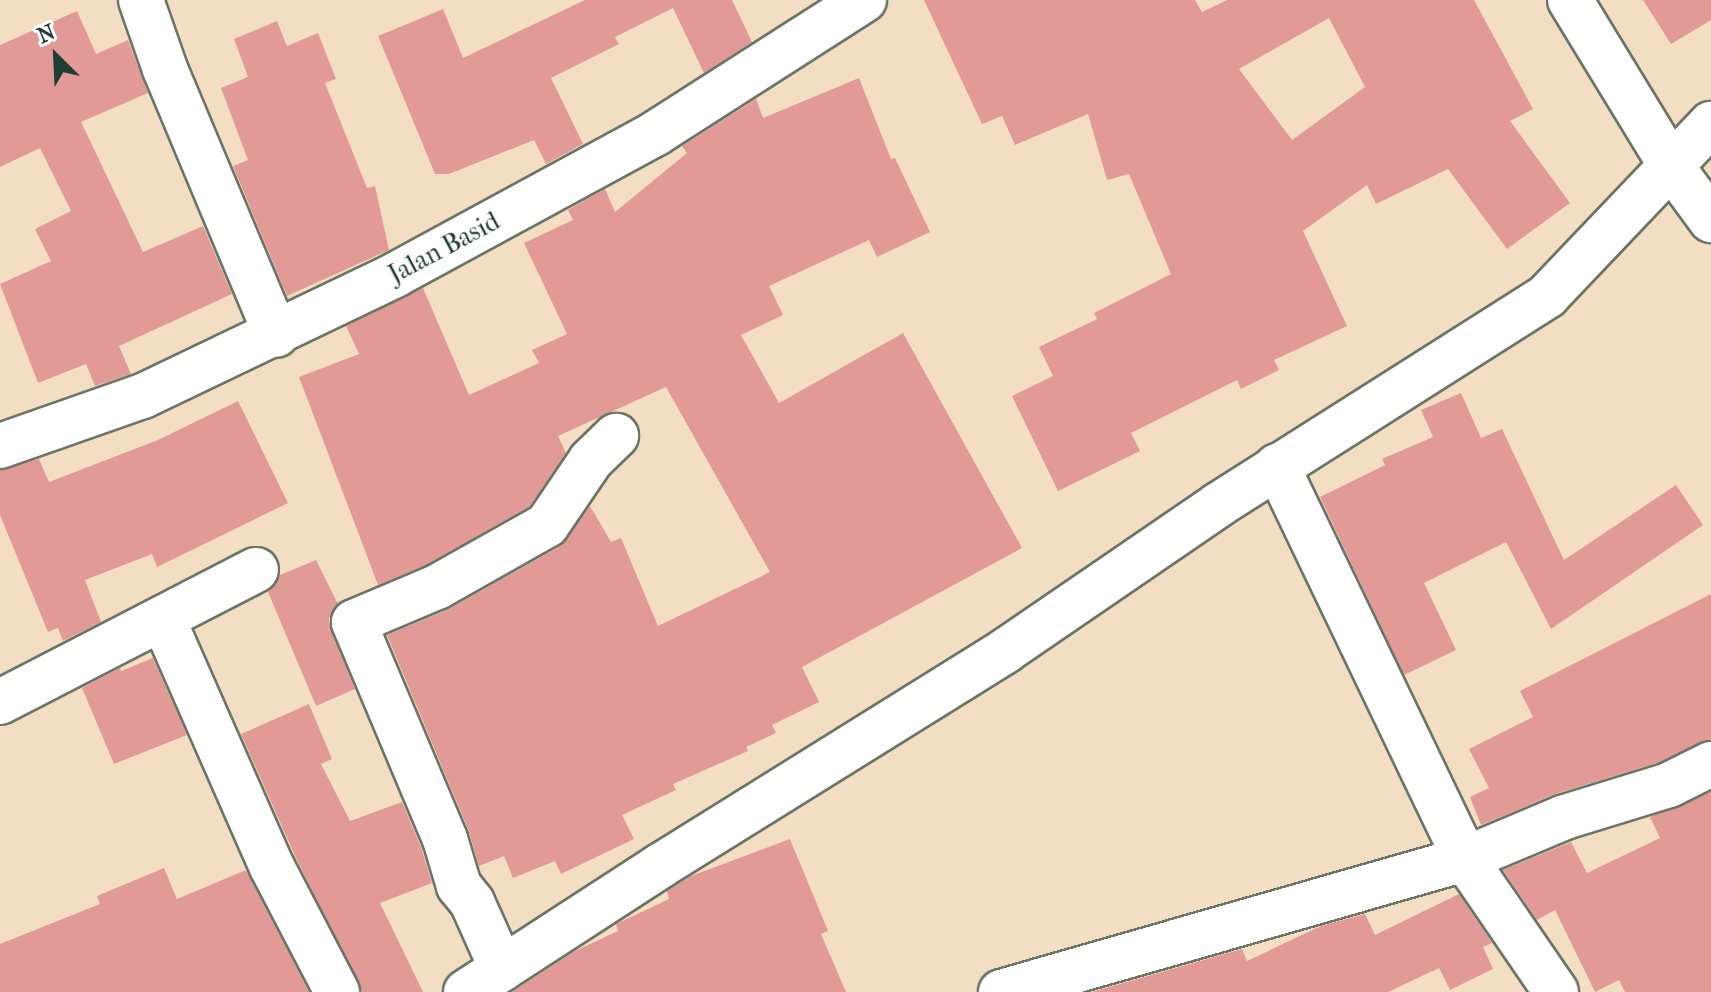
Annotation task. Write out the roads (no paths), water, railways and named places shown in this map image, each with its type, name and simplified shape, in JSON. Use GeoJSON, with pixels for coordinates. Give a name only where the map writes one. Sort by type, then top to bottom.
{"type":"FeatureCollection","features":[{"type":"Feature","properties":{"kind":"street"},"geometry":{"type":"LineString","coordinates":[[141,0],[165,69],[276,335]]}},
{"type":"Feature","properties":{"kind":"street","name":"Jalan Basid"},"geometry":{"type":"LineString","coordinates":[[0,446],[143,396],[276,335],[656,133],[864,0]]}},
{"type":"Feature","properties":{"kind":"street"},"geometry":{"type":"LineString","coordinates":[[1570,0],[1672,167],[1711,220]]}},
{"type":"Feature","properties":{"kind":"street"},"geometry":{"type":"LineString","coordinates":[[616,436],[591,460],[547,525],[437,587],[354,622],[445,839],[459,886],[472,902],[484,980],[1005,651],[1277,466],[1547,296],[1711,124]]}},
{"type":"Feature","properties":{"kind":"street"},"geometry":{"type":"LineString","coordinates":[[1277,466],[1465,859],[1556,992]]}},
{"type":"Feature","properties":{"kind":"street"},"geometry":{"type":"LineString","coordinates":[[0,702],[256,570]]}},
{"type":"Feature","properties":{"kind":"street"},"geometry":{"type":"LineString","coordinates":[[163,619],[272,867],[337,992]]}},
{"type":"Feature","properties":{"kind":"street"},"geometry":{"type":"LineString","coordinates":[[1001,992],[1465,859],[1565,817],[1669,785],[1711,764]]}}]}
